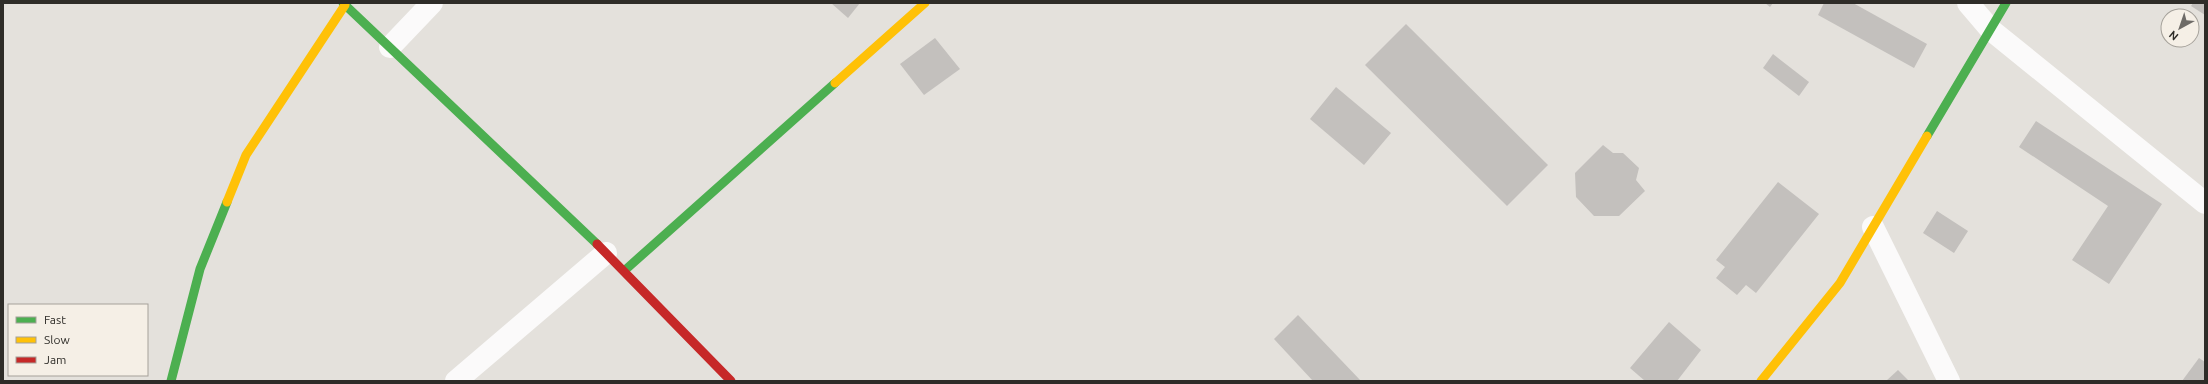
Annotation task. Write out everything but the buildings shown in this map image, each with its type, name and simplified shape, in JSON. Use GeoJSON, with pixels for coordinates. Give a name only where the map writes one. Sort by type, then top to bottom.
{"type":"FeatureCollection","features":[{"type":"Feature","properties":{"kind":"street"},"geometry":{"type":"LineString","coordinates":[[390,47],[432,3]]}},
{"type":"Feature","properties":{"kind":"street"},"geometry":{"type":"LineString","coordinates":[[624,271],[925,3]]}},
{"type":"Feature","properties":{"kind":"street"},"geometry":{"type":"LineString","coordinates":[[1968,3],[1991,30],[2205,203]]}},
{"type":"Feature","properties":{"kind":"street"},"geometry":{"type":"LineString","coordinates":[[1762,381],[1840,282],[2006,3]]}},
{"type":"Feature","properties":{"kind":"street"},"geometry":{"type":"LineString","coordinates":[[171,381],[200,269],[246,155],[344,4],[606,253],[730,381]]}},
{"type":"Feature","properties":{"kind":"street"},"geometry":{"type":"LineString","coordinates":[[1873,227],[1949,381]]}},
{"type":"Feature","properties":{"kind":"street"},"geometry":{"type":"LineString","coordinates":[[456,381],[606,253]]}},
{"type":"Feature","properties":{"kind":"traffic: fast"},"geometry":{"type":"LineString","coordinates":[[343,3],[597,244]]}},
{"type":"Feature","properties":{"kind":"traffic: fast"},"geometry":{"type":"LineString","coordinates":[[1927,136],[2006,3]]}},
{"type":"Feature","properties":{"kind":"traffic: fast"},"geometry":{"type":"LineString","coordinates":[[624,271],[835,83]]}},
{"type":"Feature","properties":{"kind":"traffic: fast"},"geometry":{"type":"LineString","coordinates":[[171,381],[200,269],[227,202]]}},
{"type":"Feature","properties":{"kind":"traffic: slow"},"geometry":{"type":"LineString","coordinates":[[835,83],[925,3]]}},
{"type":"Feature","properties":{"kind":"traffic: slow"},"geometry":{"type":"LineString","coordinates":[[227,202],[246,155],[345,5]]}},
{"type":"Feature","properties":{"kind":"traffic: slow"},"geometry":{"type":"LineString","coordinates":[[1761,381],[1840,283],[1927,136]]}},
{"type":"Feature","properties":{"kind":"traffic: jam"},"geometry":{"type":"LineString","coordinates":[[597,244],[731,381]]}}]}
